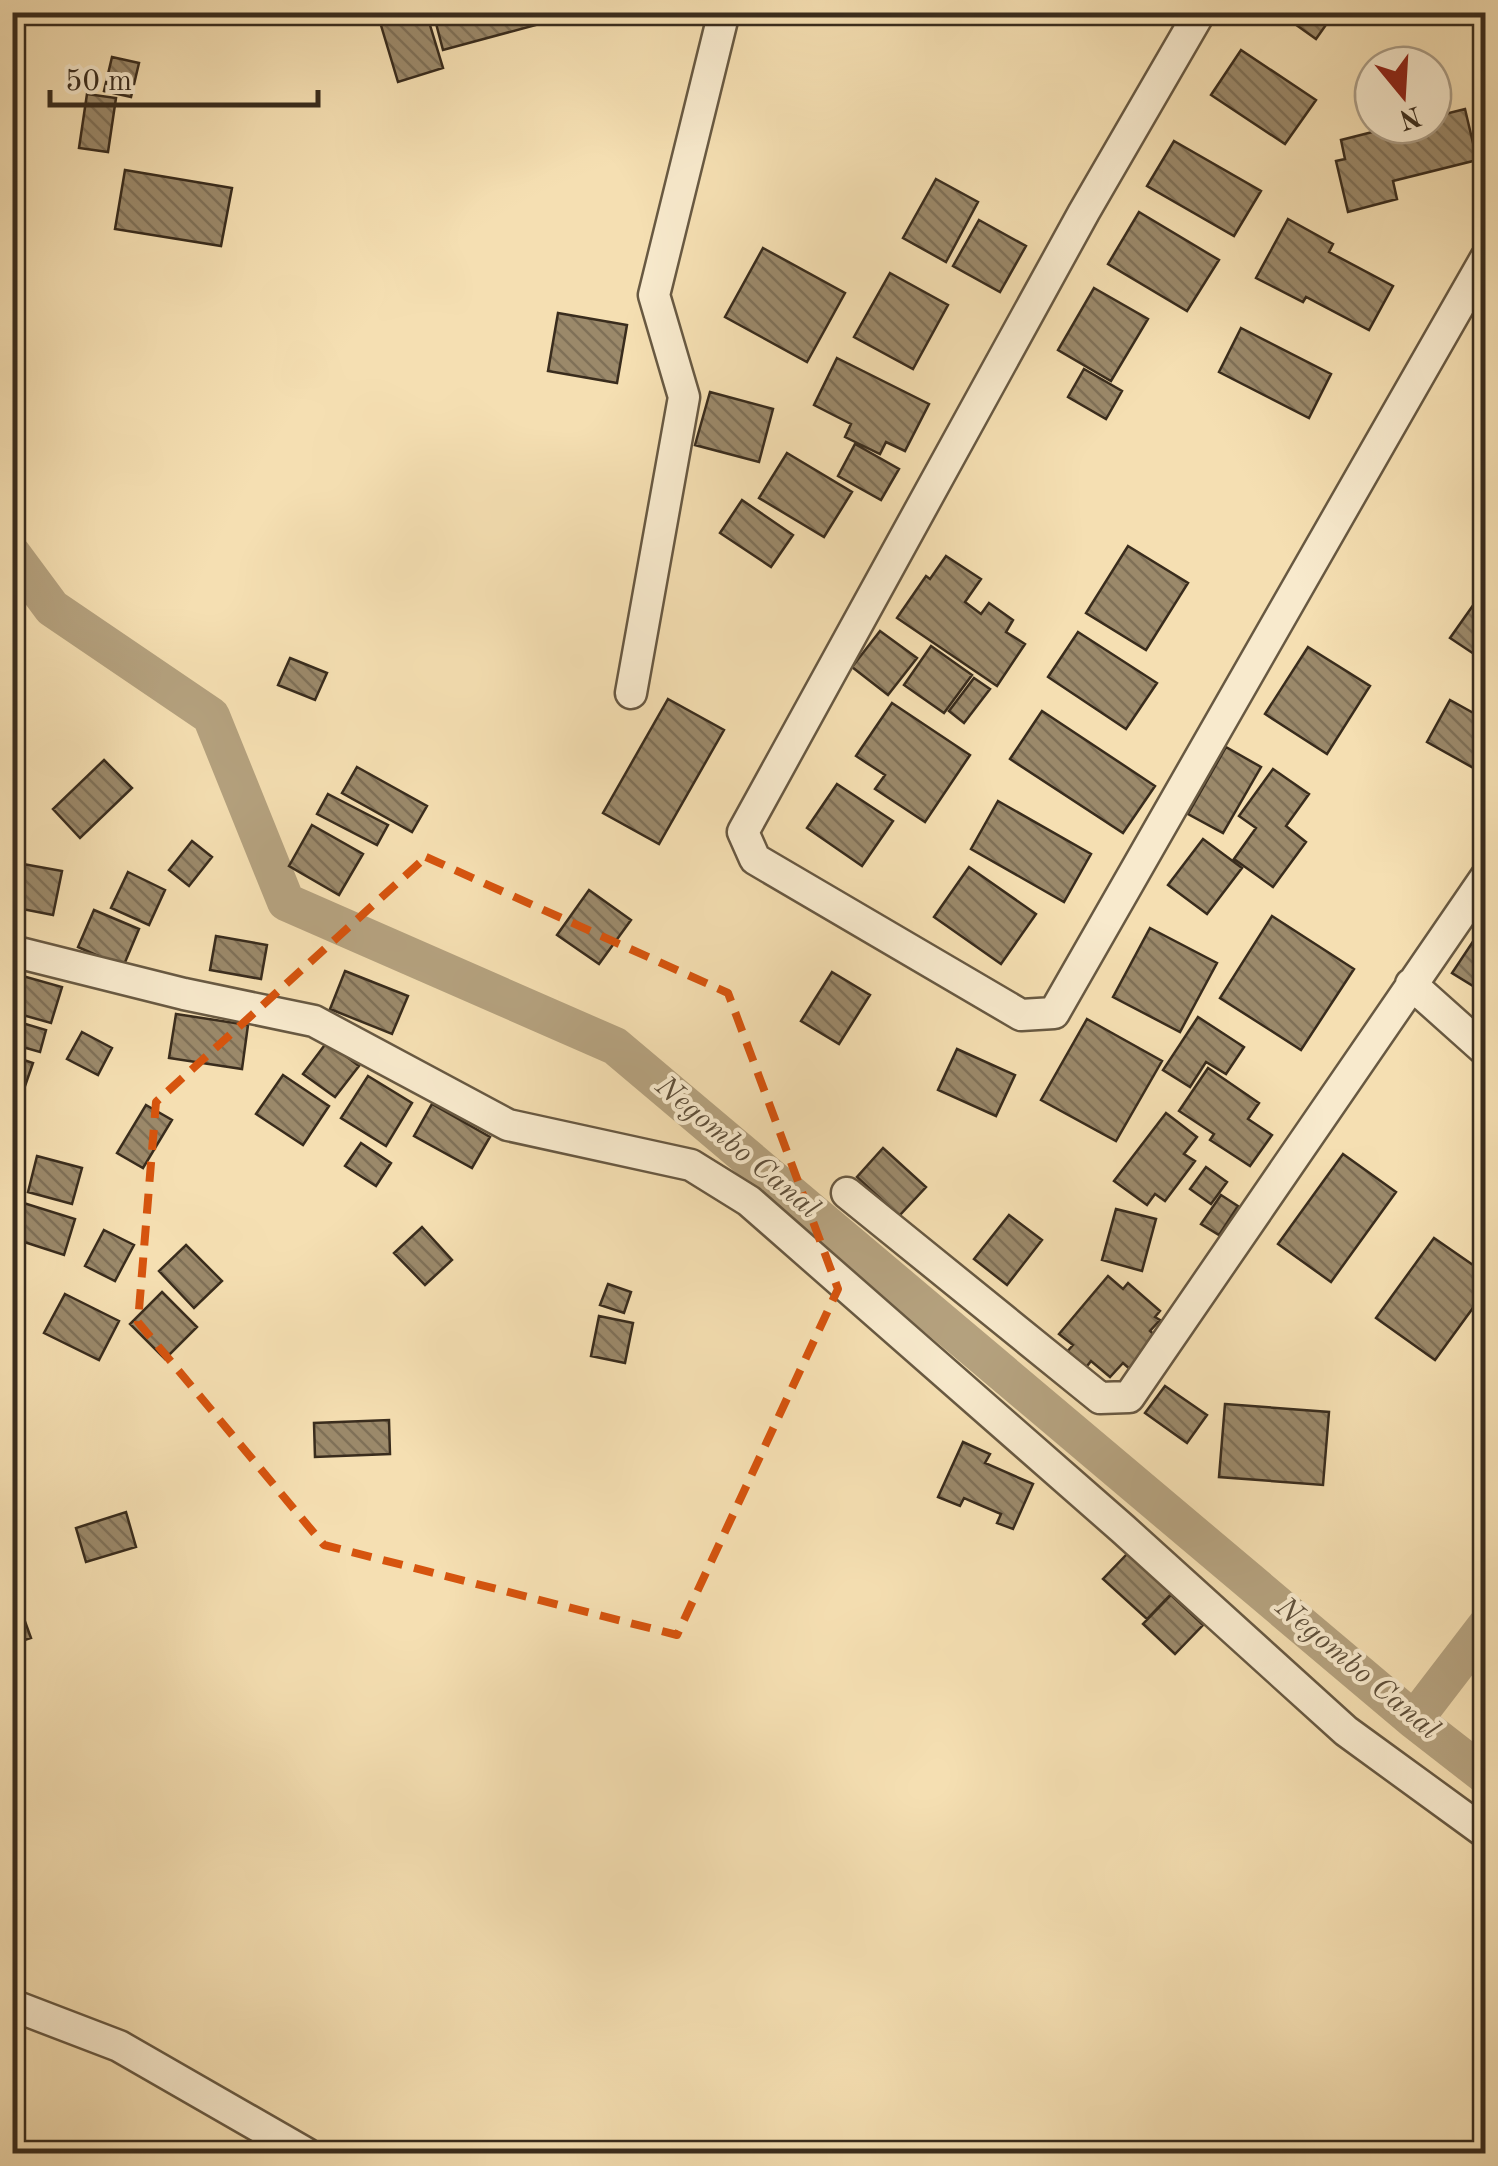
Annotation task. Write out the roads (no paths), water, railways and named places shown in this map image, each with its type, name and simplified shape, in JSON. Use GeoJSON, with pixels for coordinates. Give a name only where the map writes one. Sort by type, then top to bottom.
{"type":"FeatureCollection","features":[{"type":"Feature","properties":{"kind":"street"},"geometry":{"type":"LineString","coordinates":[[631,693],[684,397],[654,294],[724,12]]}},
{"type":"Feature","properties":{"kind":"street"},"geometry":{"type":"LineString","coordinates":[[1200,12],[1075,230],[744,832],[755,859],[1021,1015],[1054,1013],[1486,258]]}},
{"type":"Feature","properties":{"kind":"street"},"geometry":{"type":"LineString","coordinates":[[847,1192],[1100,1398],[1129,1397],[1486,877]]}},
{"type":"Feature","properties":{"kind":"street"},"geometry":{"type":"LineString","coordinates":[[12,951],[184,994],[314,1020],[508,1125],[691,1164],[749,1201],[1346,1731],[1486,1833]]}},
{"type":"Feature","properties":{"kind":"street"},"geometry":{"type":"LineString","coordinates":[[1410,984],[1486,1051]]}},
{"type":"Feature","properties":{"kind":"street"},"geometry":{"type":"LineString","coordinates":[[12,2005],[120,2046],[307,2154]]}},
{"type":"Feature","properties":{"kind":"waterway","name":"Negombo Canal"},"geometry":{"type":"LineString","coordinates":[[12,554],[52,608],[211,716],[286,902],[615,1046],[1414,1720],[1486,1776]]}},
{"type":"Feature","properties":{"kind":"waterway"},"geometry":{"type":"LineString","coordinates":[[1414,1720],[1486,1626]]}}]}
